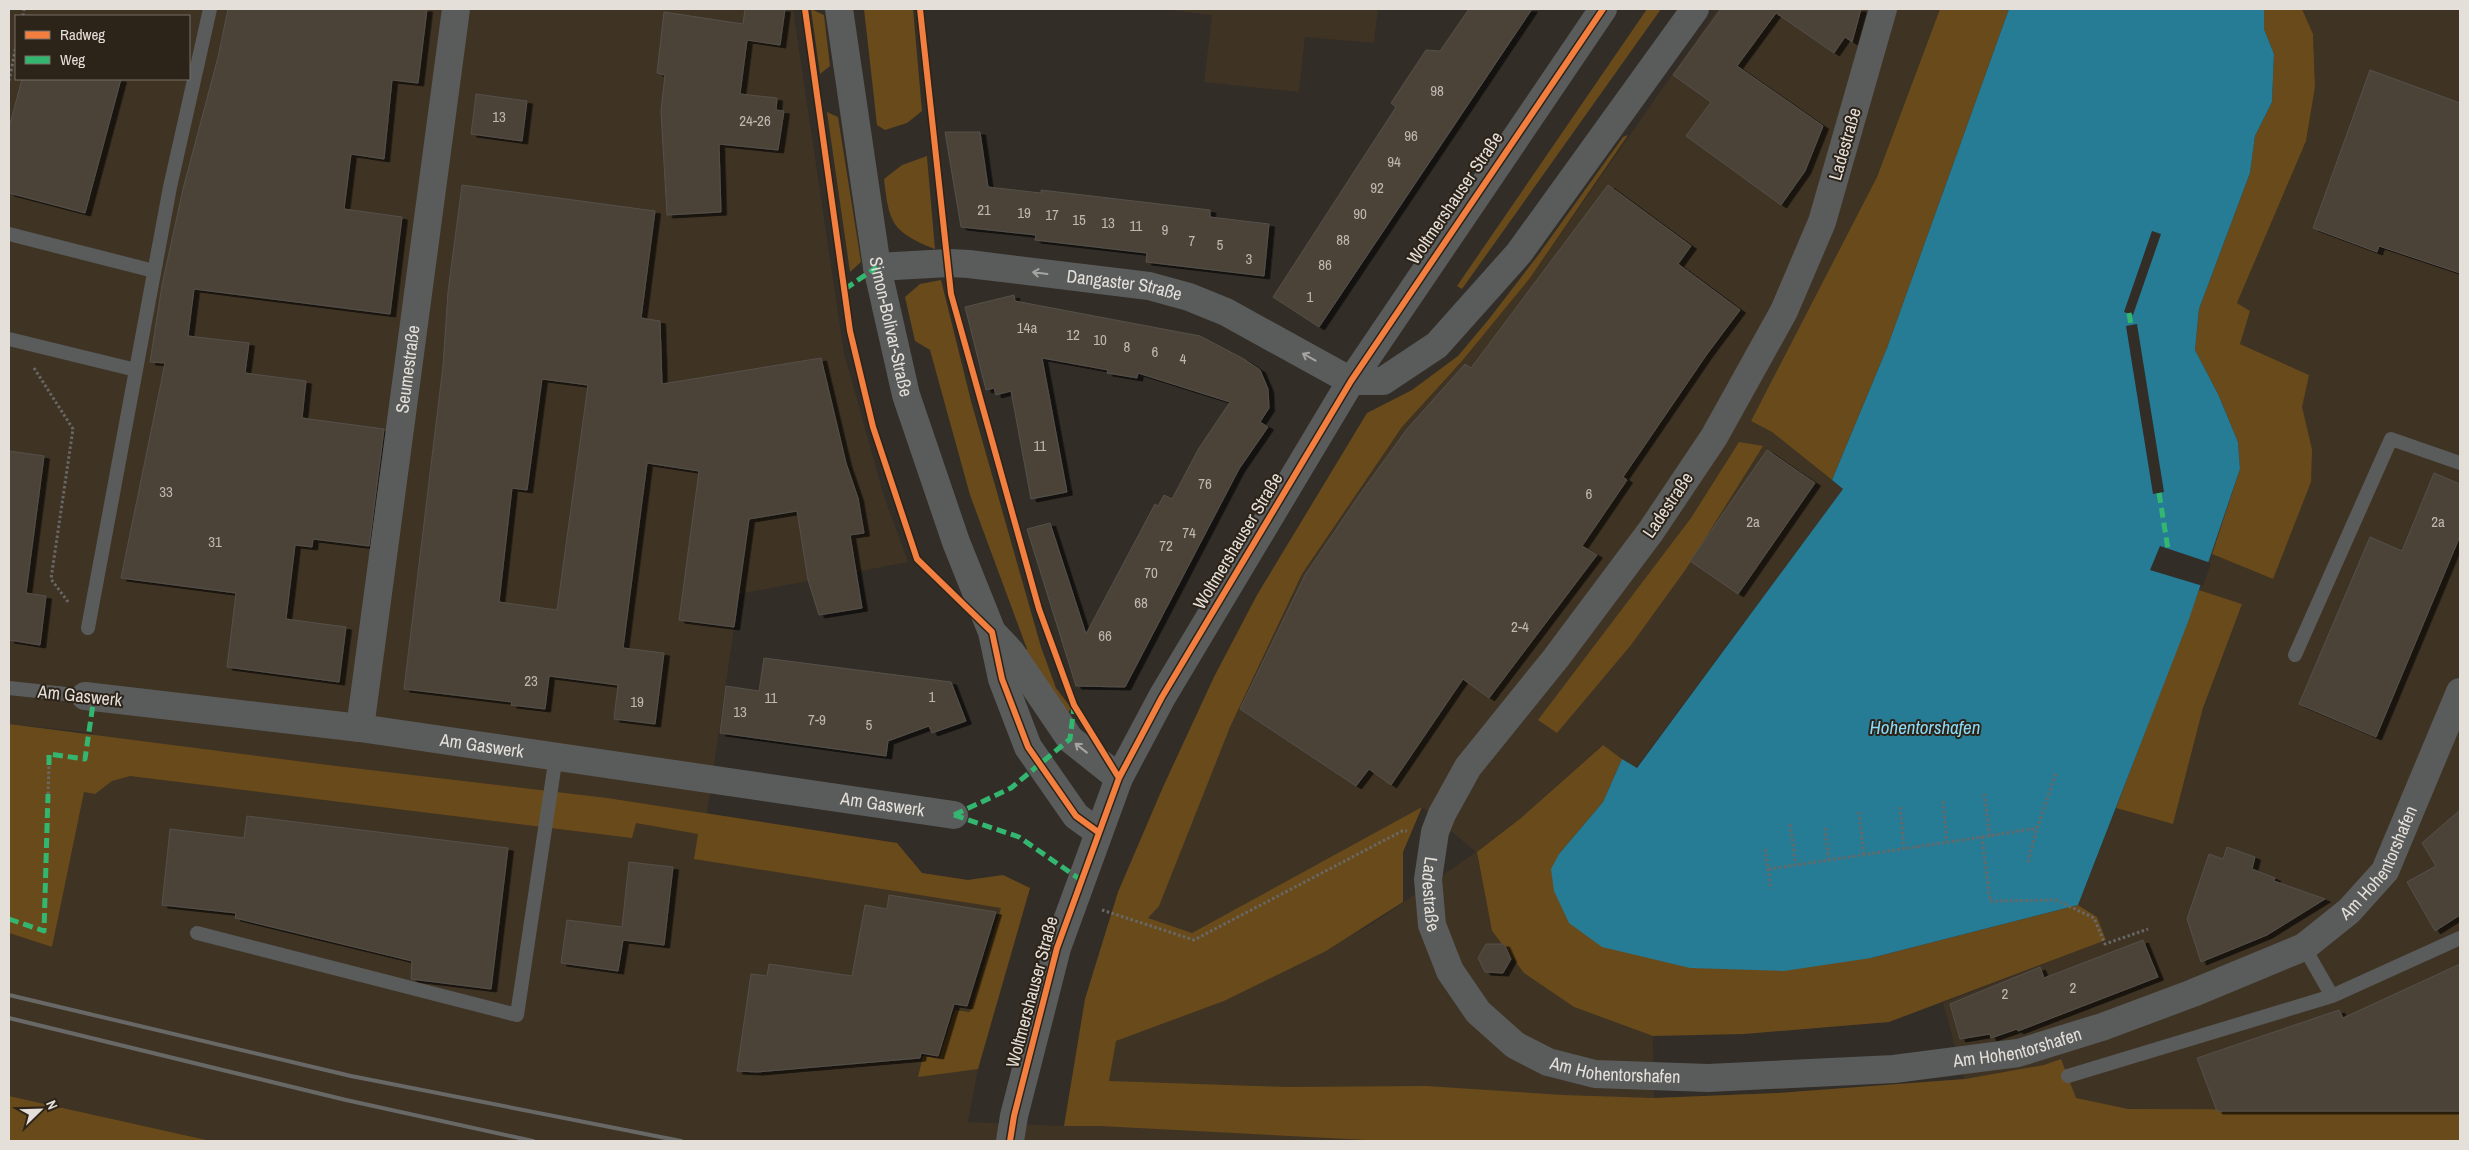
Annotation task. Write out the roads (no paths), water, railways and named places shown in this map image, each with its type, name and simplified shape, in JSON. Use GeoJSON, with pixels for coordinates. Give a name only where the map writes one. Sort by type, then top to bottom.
{"type":"FeatureCollection","features":[{"type":"Feature","properties":{"kind":"street","name":"Seumestraße"},"geometry":{"type":"LineString","coordinates":[[360,728],[456,9]]}},
{"type":"Feature","properties":{"kind":"street","name":"Simon-Bolivar-Straße"},"geometry":{"type":"LineString","coordinates":[[839,9],[876,267],[906,395],[956,542],[992,632],[1002,679],[1028,747],[1076,816],[1098,832]]}},
{"type":"Feature","properties":{"kind":"street","name":"Woltmershauser Straße"},"geometry":{"type":"LineString","coordinates":[[1010,1141],[1016,1107],[1057,948],[1119,778],[1162,697],[1352,381],[1603,9]]}},
{"type":"Feature","properties":{"kind":"street"},"geometry":{"type":"LineString","coordinates":[[1352,381],[1383,381],[1437,344],[1519,253],[1695,9]]}},
{"type":"Feature","properties":{"kind":"street","name":"Ladestraße"},"geometry":{"type":"LineString","coordinates":[[1450,971],[1432,926],[1428,879],[1435,832],[1442,814],[1468,767],[1556,658],[1656,524],[1714,437],[1784,311],[1822,222],[1883,9]]}},
{"type":"Feature","properties":{"kind":"street","name":"Dangaster Straße"},"geometry":{"type":"LineString","coordinates":[[876,267],[962,264],[1150,286],[1189,297],[1226,312],[1352,381]]}},
{"type":"Feature","properties":{"kind":"street","name":"Simon-Bolivar-Straße"},"geometry":{"type":"LineString","coordinates":[[992,632],[1011,652],[1070,739],[1119,778]]}},
{"type":"Feature","properties":{"kind":"street","name":"Am Hohentorshafen"},"geometry":{"type":"LineString","coordinates":[[1450,971],[1478,1012],[1515,1045],[1548,1062],[1595,1074],[1708,1078],[1894,1069],[2018,1053],[2102,1027],[2194,993],[2304,947],[2349,911],[2385,871],[2460,692]]}},
{"type":"Feature","properties":{"kind":"street","name":"Am Gaswerk"},"geometry":{"type":"LineString","coordinates":[[85,696],[360,728],[954,815]]}},
{"type":"Feature","properties":{"kind":"lane"},"geometry":{"type":"LineString","coordinates":[[88,628],[170,187],[210,9]]}},
{"type":"Feature","properties":{"kind":"lane"},"geometry":{"type":"LineString","coordinates":[[9,234],[154,271]]}},
{"type":"Feature","properties":{"kind":"lane"},"geometry":{"type":"LineString","coordinates":[[9,339],[136,370]]}},
{"type":"Feature","properties":{"kind":"lane"},"geometry":{"type":"LineString","coordinates":[[2294,655],[2391,439],[2460,464]]}},
{"type":"Feature","properties":{"kind":"lane","name":"Am Gaswerk"},"geometry":{"type":"LineString","coordinates":[[9,688],[85,696]]}},
{"type":"Feature","properties":{"kind":"lane"},"geometry":{"type":"LineString","coordinates":[[197,933],[517,1015],[556,756]]}},
{"type":"Feature","properties":{"kind":"lane"},"geometry":{"type":"LineString","coordinates":[[2068,1076],[2332,996],[2460,938]]}},
{"type":"Feature","properties":{"kind":"lane"},"geometry":{"type":"LineString","coordinates":[[2304,947],[2332,996]]}},
{"type":"Feature","properties":{"kind":"water","name":"Hohentorshafen"},"geometry":{"type":"Polygon","coordinates":[[[2009,9],[2264,9],[2264,29],[2274,54],[2272,102],[2255,136],[2250,173],[2199,309],[2195,350],[2218,394],[2238,442],[2240,469],[2188,622],[2078,905],[1871,958],[1784,971],[1690,968],[1602,947],[1569,923],[1554,891],[1551,869],[1559,854],[1603,802],[1622,759],[1637,768],[1843,489],[1832,480],[1887,348],[2009,9]]]}},
{"type":"Feature","properties":{"kind":"railway"},"geometry":{"type":"LineString","coordinates":[[9,995],[351,1076],[681,1141]]}},
{"type":"Feature","properties":{"kind":"railway"},"geometry":{"type":"LineString","coordinates":[[9,1018],[346,1100],[533,1141]]}}]}
